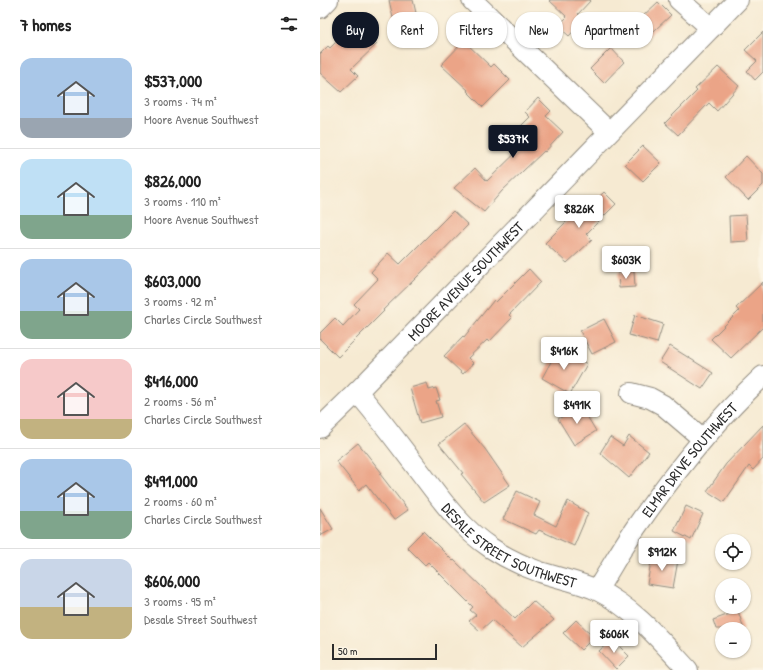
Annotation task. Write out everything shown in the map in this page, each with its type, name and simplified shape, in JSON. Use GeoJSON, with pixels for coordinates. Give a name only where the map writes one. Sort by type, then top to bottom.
{"type":"FeatureCollection","features":[{"type":"Feature","properties":{"kind":"street"},"geometry":{"type":"LineString","coordinates":[[320,8],[328,0]]}},
{"type":"Feature","properties":{"kind":"street"},"geometry":{"type":"LineString","coordinates":[[472,0],[609,132]]}},
{"type":"Feature","properties":{"kind":"street"},"geometry":{"type":"LineString","coordinates":[[679,0],[711,28]]}},
{"type":"Feature","properties":{"kind":"street","name":"MOORE AVENUE SOUTHWEST"},"geometry":{"type":"LineString","coordinates":[[320,428],[357,392],[738,0]]}},
{"type":"Feature","properties":{"kind":"street","name":"ELMAR DRIVE SOUTHWEST"},"geometry":{"type":"LineString","coordinates":[[597,590],[638,524],[670,480],[722,417],[763,376]]}},
{"type":"Feature","properties":{"kind":"street","name":"DESALE STREET SOUTHWEST"},"geometry":{"type":"LineString","coordinates":[[357,392],[374,412],[452,515],[471,533],[491,548],[513,561],[539,572],[579,583],[597,590],[630,610],[648,626],[688,670]]}},
{"type":"Feature","properties":{"kind":"street"},"geometry":{"type":"LineString","coordinates":[[631,393],[650,398],[663,405],[703,439]]}},
{"type":"Feature","properties":{"kind":"building"},"geometry":{"type":"Polygon","coordinates":[[[389,0],[413,0],[416,12],[392,12],[389,0]]]}},
{"type":"Feature","properties":{"kind":"building"},"geometry":{"type":"Polygon","coordinates":[[[549,0],[591,0],[580,12],[571,12],[571,34],[569,36],[563,31],[563,21],[567,17],[549,0]]]}},
{"type":"Feature","properties":{"kind":"building"},"geometry":{"type":"Polygon","coordinates":[[[658,2],[671,15],[653,32],[653,12],[647,12],[658,2]]]}},
{"type":"Feature","properties":{"kind":"building"},"geometry":{"type":"Polygon","coordinates":[[[763,32],[763,72],[755,80],[747,71],[757,61],[745,50],[763,32]]]}},
{"type":"Feature","properties":{"kind":"building"},"geometry":{"type":"Polygon","coordinates":[[[328,46],[330,48],[332,46],[332,48],[373,48],[351,69],[358,76],[341,92],[320,73],[320,54],[328,46]]]}},
{"type":"Feature","properties":{"kind":"building"},"geometry":{"type":"Polygon","coordinates":[[[457,48],[471,48],[491,67],[494,64],[510,80],[483,107],[467,91],[468,90],[441,65],[457,48]]]}},
{"type":"Feature","properties":{"kind":"building"},"geometry":{"type":"Polygon","coordinates":[[[611,48],[624,62],[604,83],[590,69],[611,48]]]}},
{"type":"Feature","properties":{"kind":"building"},"geometry":{"type":"Polygon","coordinates":[[[718,67],[739,86],[717,111],[709,103],[678,135],[665,123],[697,91],[695,89],[718,67]]]}},
{"type":"Feature","properties":{"kind":"building"},"geometry":{"type":"Polygon","coordinates":[[[538,98],[551,111],[546,116],[563,132],[545,152],[544,151],[502,191],[484,212],[454,188],[475,168],[487,181],[531,138],[519,128],[530,117],[525,112],[538,98]]]}},
{"type":"Feature","properties":{"kind":"building"},"geometry":{"type":"Polygon","coordinates":[[[643,146],[661,163],[643,181],[625,164],[643,146]]]}},
{"type":"Feature","properties":{"kind":"building"},"geometry":{"type":"Polygon","coordinates":[[[746,156],[763,174],[763,185],[748,200],[726,177],[746,156]]]}},
{"type":"Feature","properties":{"kind":"building"},"geometry":{"type":"Polygon","coordinates":[[[604,192],[616,204],[586,234],[592,240],[567,263],[545,243],[570,218],[574,221],[604,192]]]}},
{"type":"Feature","properties":{"kind":"building"},"geometry":{"type":"Polygon","coordinates":[[[453,211],[468,225],[338,357],[320,339],[320,333],[335,318],[343,326],[359,309],[354,304],[378,279],[371,272],[388,253],[400,264],[453,211]]]}},
{"type":"Feature","properties":{"kind":"building"},"geometry":{"type":"Polygon","coordinates":[[[746,215],[748,241],[730,242],[729,216],[746,215]]]}},
{"type":"Feature","properties":{"kind":"building"},"geometry":{"type":"Polygon","coordinates":[[[529,269],[541,282],[509,315],[512,318],[489,342],[487,340],[468,358],[473,363],[463,374],[444,356],[463,336],[464,337],[494,300],[496,302],[529,269]]]}},
{"type":"Feature","properties":{"kind":"building"},"geometry":{"type":"Polygon","coordinates":[[[634,271],[635,287],[619,288],[618,272],[634,271]]]}},
{"type":"Feature","properties":{"kind":"building"},"geometry":{"type":"Polygon","coordinates":[[[763,282],[763,327],[731,358],[711,339],[739,311],[736,308],[763,282]]]}},
{"type":"Feature","properties":{"kind":"building"},"geometry":{"type":"Polygon","coordinates":[[[635,315],[663,324],[657,343],[629,335],[635,315]]]}},
{"type":"Feature","properties":{"kind":"building"},"geometry":{"type":"Polygon","coordinates":[[[604,319],[616,342],[592,354],[580,331],[604,319]]]}},
{"type":"Feature","properties":{"kind":"building"},"geometry":{"type":"Polygon","coordinates":[[[670,346],[713,373],[702,389],[660,362],[670,346]]]}},
{"type":"Feature","properties":{"kind":"building"},"geometry":{"type":"Polygon","coordinates":[[[559,347],[587,364],[570,394],[542,378],[559,347]]]}},
{"type":"Feature","properties":{"kind":"building"},"geometry":{"type":"Polygon","coordinates":[[[427,383],[429,390],[436,388],[440,400],[436,401],[441,417],[420,423],[410,388],[427,383]]]}},
{"type":"Feature","properties":{"kind":"building"},"geometry":{"type":"Polygon","coordinates":[[[581,406],[596,431],[574,445],[558,419],[581,406]]]}},
{"type":"Feature","properties":{"kind":"building"},"geometry":{"type":"Polygon","coordinates":[[[464,424],[485,449],[510,485],[484,502],[439,444],[464,424]]]}},
{"type":"Feature","properties":{"kind":"building"},"geometry":{"type":"Polygon","coordinates":[[[763,425],[763,459],[753,470],[749,466],[724,502],[707,491],[726,464],[763,425]]]}},
{"type":"Feature","properties":{"kind":"building"},"geometry":{"type":"Polygon","coordinates":[[[629,436],[649,452],[629,478],[600,453],[610,437],[623,446],[629,436]]]}},
{"type":"Feature","properties":{"kind":"building"},"geometry":{"type":"Polygon","coordinates":[[[358,443],[382,473],[380,474],[408,510],[394,520],[366,484],[359,490],[336,461],[358,443]]]}},
{"type":"Feature","properties":{"kind":"building"},"geometry":{"type":"Polygon","coordinates":[[[517,491],[540,502],[534,515],[556,526],[568,501],[588,513],[574,546],[539,530],[536,534],[503,519],[517,491]]]}},
{"type":"Feature","properties":{"kind":"building"},"geometry":{"type":"Polygon","coordinates":[[[686,506],[703,514],[691,540],[674,531],[686,506]]]}},
{"type":"Feature","properties":{"kind":"building"},"geometry":{"type":"Polygon","coordinates":[[[320,508],[333,529],[320,536],[320,508]]]}},
{"type":"Feature","properties":{"kind":"building"},"geometry":{"type":"Polygon","coordinates":[[[423,531],[515,619],[533,601],[554,620],[522,647],[492,620],[480,631],[469,621],[476,615],[470,610],[473,607],[428,562],[425,565],[407,547],[423,531]]]}},
{"type":"Feature","properties":{"kind":"building"},"geometry":{"type":"Polygon","coordinates":[[[652,556],[678,560],[673,588],[647,584],[652,556]]]}},
{"type":"Feature","properties":{"kind":"building"},"geometry":{"type":"Polygon","coordinates":[[[730,614],[739,614],[742,622],[715,622],[715,626],[713,620],[730,614]]]}},
{"type":"Feature","properties":{"kind":"building"},"geometry":{"type":"Polygon","coordinates":[[[576,620],[594,637],[581,650],[563,633],[576,620]]]}},
{"type":"Feature","properties":{"kind":"building"},"geometry":{"type":"Polygon","coordinates":[[[612,639],[629,656],[616,669],[599,651],[612,639]]]}}]}
